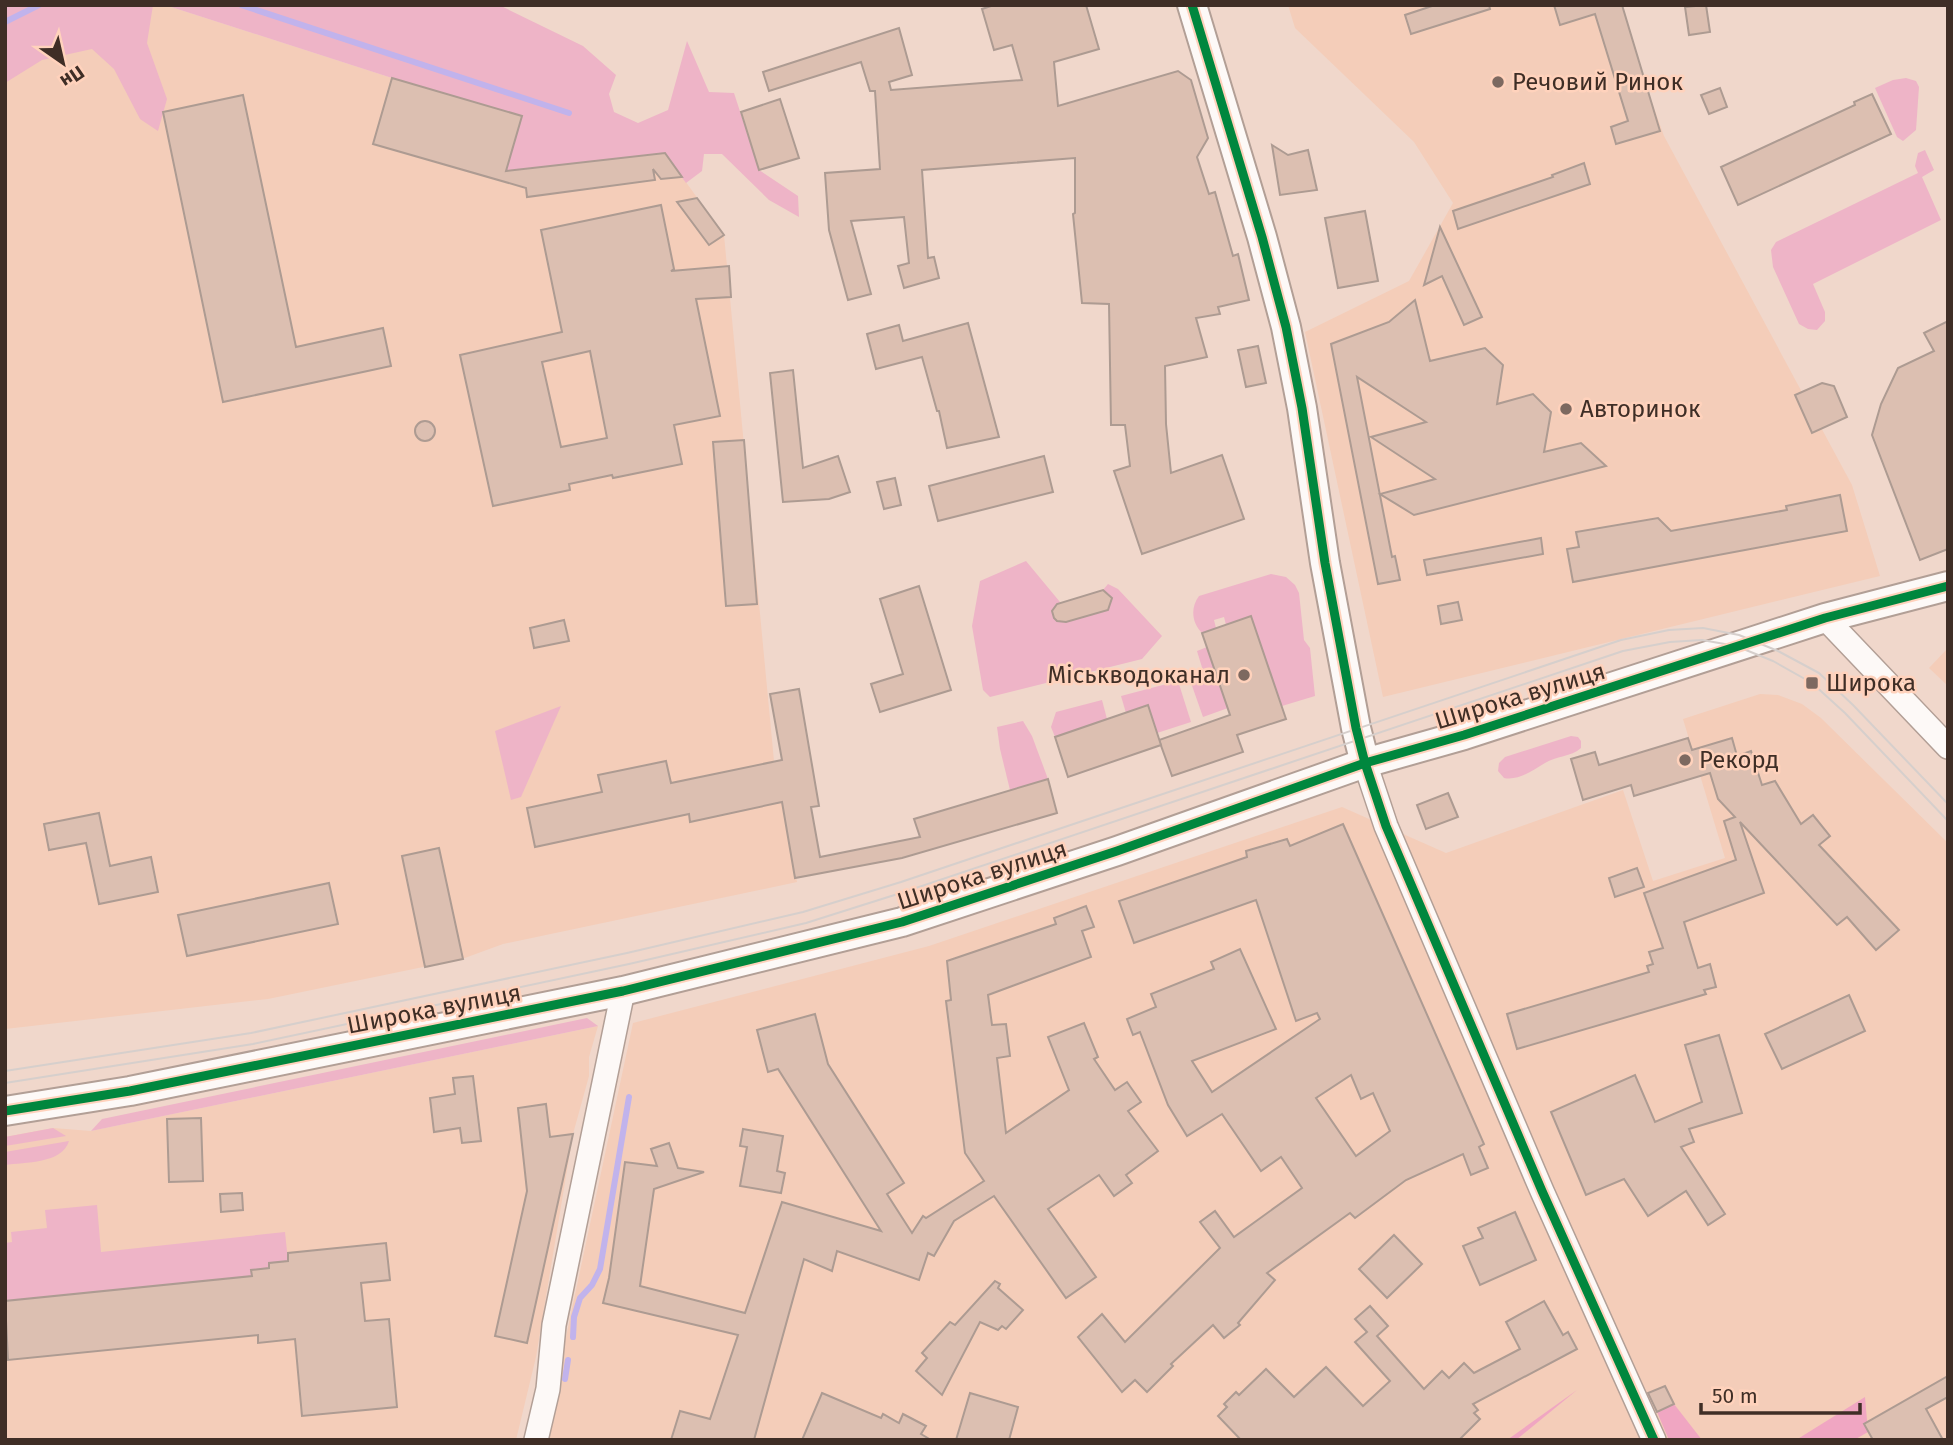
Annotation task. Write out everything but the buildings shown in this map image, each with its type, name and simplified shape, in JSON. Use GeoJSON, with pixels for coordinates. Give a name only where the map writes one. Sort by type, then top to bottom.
{"type":"FeatureCollection","features":[{"type":"Feature","properties":{"kind":"street"},"geometry":{"type":"LineString","coordinates":[[1192,5],[1262,237],[1286,327],[1302,408],[1325,563],[1365,763],[1386,826],[1531,1166],[1654,1440]]}},
{"type":"Feature","properties":{"kind":"street","name":"Широка вулиця"},"geometry":{"type":"LineString","coordinates":[[5,1111],[144,1088],[623,991],[902,922],[1117,851],[1365,763],[1464,735],[1825,618],[1948,586]]}},
{"type":"Feature","properties":{"kind":"street"},"geometry":{"type":"LineString","coordinates":[[1825,618],[1948,747]]}},
{"type":"Feature","properties":{"kind":"street"},"geometry":{"type":"LineString","coordinates":[[536,1440],[548,1389],[554,1325],[623,991]]}},
{"type":"Feature","properties":{"kind":"shaded area"},"geometry":{"type":"Polygon","coordinates":[[[5,5],[153,5],[147,43],[167,99],[158,131],[140,119],[114,69],[92,49],[42,60],[5,83],[5,5]]]}},
{"type":"Feature","properties":{"kind":"shaded area"},"geometry":{"type":"Polygon","coordinates":[[[120,5],[165,5],[392,78],[563,129],[568,164],[665,153],[724,235],[774,761],[797,882],[503,944],[462,959],[268,999],[5,1029],[5,58],[120,5]]]}},
{"type":"Feature","properties":{"kind":"shaded area"},"geometry":{"type":"Polygon","coordinates":[[[165,5],[499,5],[583,46],[616,75],[609,94],[614,112],[638,123],[668,110],[687,41],[709,92],[734,93],[759,170],[798,196],[799,217],[769,200],[722,154],[704,154],[702,171],[686,183],[664,153],[523,169],[503,181],[392,78],[165,5]]]}},
{"type":"Feature","properties":{"kind":"shaded area","name":"Авторинок"},"geometry":{"type":"Polygon","coordinates":[[[1288,5],[1617,5],[1664,136],[1852,485],[1880,576],[1383,697],[1305,332],[1409,281],[1453,203],[1414,142],[1295,28],[1288,5]]]}},
{"type":"Feature","properties":{"kind":"shaded area"},"geometry":{"type":"Polygon","coordinates":[[[1906,78],[1916,81],[1919,87],[1916,130],[1903,141],[1897,137],[1875,88],[1906,78]]]}},
{"type":"Feature","properties":{"kind":"shaded area"},"geometry":{"type":"Polygon","coordinates":[[[1925,150],[1934,170],[1922,177],[1941,220],[1813,284],[1825,312],[1825,321],[1817,330],[1799,324],[1773,267],[1771,250],[1776,242],[1918,173],[1915,166],[1918,153],[1925,150]]]}},
{"type":"Feature","properties":{"kind":"shaded area"},"geometry":{"type":"Polygon","coordinates":[[[1026,561],[1060,602],[1052,611],[1057,621],[1066,622],[1108,610],[1112,598],[1103,590],[1108,584],[1118,589],[1162,636],[1142,659],[990,697],[983,690],[972,626],[980,581],[1026,561]]]}},
{"type":"Feature","properties":{"kind":"shaded area"},"geometry":{"type":"Polygon","coordinates":[[[1271,574],[1286,577],[1299,593],[1304,640],[1310,648],[1315,696],[1282,706],[1226,625],[1224,617],[1214,620],[1216,628],[1202,633],[1193,615],[1199,596],[1271,574]]]}},
{"type":"Feature","properties":{"kind":"shaded area"},"geometry":{"type":"Polygon","coordinates":[[[1207,647],[1228,708],[1203,717],[1190,680],[1204,674],[1197,651],[1207,647]]]}},
{"type":"Feature","properties":{"kind":"shaded area"},"geometry":{"type":"Polygon","coordinates":[[[1948,648],[1948,686],[1929,668],[1948,648]]]}},
{"type":"Feature","properties":{"kind":"shaded area"},"geometry":{"type":"Polygon","coordinates":[[[1178,681],[1191,722],[1157,733],[1126,713],[1121,696],[1178,681]]]}},
{"type":"Feature","properties":{"kind":"shaded area"},"geometry":{"type":"Polygon","coordinates":[[[1760,694],[1778,695],[1802,704],[1821,718],[1948,843],[1948,1440],[544,1440],[633,1023],[929,946],[1342,807],[1446,853],[1623,790],[1653,881],[1725,858],[1683,719],[1760,694]]]}},
{"type":"Feature","properties":{"kind":"shaded area"},"geometry":{"type":"Polygon","coordinates":[[[1102,700],[1107,719],[1055,737],[1051,727],[1056,712],[1102,700]]]}},
{"type":"Feature","properties":{"kind":"shaded area"},"geometry":{"type":"Polygon","coordinates":[[[561,706],[521,797],[511,800],[495,731],[561,706]]]}},
{"type":"Feature","properties":{"kind":"shaded area"},"geometry":{"type":"Polygon","coordinates":[[[1023,721],[1032,736],[1048,779],[1010,790],[997,727],[1023,721]]]}},
{"type":"Feature","properties":{"kind":"shaded area"},"geometry":{"type":"Polygon","coordinates":[[[1571,736],[1578,737],[1581,741],[1581,748],[1573,753],[1549,761],[1515,778],[1504,778],[1498,771],[1499,763],[1505,757],[1571,736]]]}},
{"type":"Feature","properties":{"kind":"shaded area"},"geometry":{"type":"Polygon","coordinates":[[[587,1018],[598,1026],[91,1131],[102,1119],[587,1018]]]}},
{"type":"Feature","properties":{"kind":"shaded area"},"geometry":{"type":"Polygon","coordinates":[[[598,1026],[589,1057],[589,1076],[573,1134],[536,1357],[516,1440],[5,1440],[5,1137],[53,1128],[91,1131],[598,1026]]]}},
{"type":"Feature","properties":{"kind":"shaded area"},"geometry":{"type":"Polygon","coordinates":[[[53,1128],[66,1136],[5,1146],[5,1137],[53,1128]]]}},
{"type":"Feature","properties":{"kind":"shaded area"},"geometry":{"type":"Polygon","coordinates":[[[69,1141],[65,1149],[51,1158],[5,1165],[5,1152],[69,1141]]]}},
{"type":"Feature","properties":{"kind":"shaded area"},"geometry":{"type":"Polygon","coordinates":[[[97,1205],[101,1252],[285,1232],[288,1261],[269,1263],[269,1268],[251,1270],[258,1334],[229,1278],[5,1301],[5,1243],[12,1242],[11,1232],[47,1228],[45,1210],[97,1205]]]}},
{"type":"Feature","properties":{"kind":"shaded area"},"geometry":{"type":"Polygon","coordinates":[[[1577,1390],[1516,1440],[1507,1440],[1577,1390]]]}},
{"type":"Feature","properties":{"kind":"shaded area"},"geometry":{"type":"Polygon","coordinates":[[[1865,1397],[1868,1432],[1854,1440],[1796,1440],[1865,1397]]]}},
{"type":"Feature","properties":{"kind":"shaded area"},"geometry":{"type":"Polygon","coordinates":[[[1674,1404],[1702,1440],[1669,1440],[1657,1412],[1674,1404]]]}},
{"type":"Feature","properties":{"kind":"waterway"},"geometry":{"type":"LineString","coordinates":[[5,22],[39,5]]}},
{"type":"Feature","properties":{"kind":"waterway"},"geometry":{"type":"LineString","coordinates":[[241,5],[569,113]]}},
{"type":"Feature","properties":{"kind":"waterway"},"geometry":{"type":"LineString","coordinates":[[573,1337],[574,1317],[580,1298],[592,1285],[600,1269],[629,1097]]}},
{"type":"Feature","properties":{"kind":"waterway"},"geometry":{"type":"LineString","coordinates":[[565,1379],[568,1360]]}},
{"type":"Feature","properties":{"kind":"tram line"},"geometry":{"type":"LineString","coordinates":[[5,1071],[251,1033],[627,953],[803,912],[901,882],[1621,640],[1669,630],[1703,628],[1739,635],[1778,651],[1819,673],[1948,804]]}},
{"type":"Feature","properties":{"kind":"tram line"},"geometry":{"type":"LineString","coordinates":[[5,1083],[253,1044],[629,964],[806,923],[1623,651],[1670,642],[1702,640],[1736,646],[1773,661],[1812,683],[1845,713],[1948,821]]}},
{"type":"Feature","properties":{"kind":"cycle path"},"geometry":{"type":"LineString","coordinates":[[1192,5],[1262,237],[1286,327],[1302,408],[1325,563],[1365,763],[1386,826],[1542,1191],[1654,1440]]}},
{"type":"Feature","properties":{"kind":"cycle path"},"geometry":{"type":"LineString","coordinates":[[5,1111],[130,1091],[623,991],[902,922],[1117,851],[1365,763],[1464,735],[1825,618],[1948,586]]}},
{"type":"Feature","properties":{"kind":"place","name":"Речовий Ринок"},"geometry":{"type":"Point","coordinates":[1498,82]}},
{"type":"Feature","properties":{"kind":"place","name":"Авторинок"},"geometry":{"type":"Point","coordinates":[1566,409]}},
{"type":"Feature","properties":{"kind":"place","name":"Міськводоканал"},"geometry":{"type":"Point","coordinates":[1244,675]}},
{"type":"Feature","properties":{"kind":"place","name":"Широка"},"geometry":{"type":"Point","coordinates":[1812,683]}},
{"type":"Feature","properties":{"kind":"place","name":"Рекорд"},"geometry":{"type":"Point","coordinates":[1685,760]}}]}
